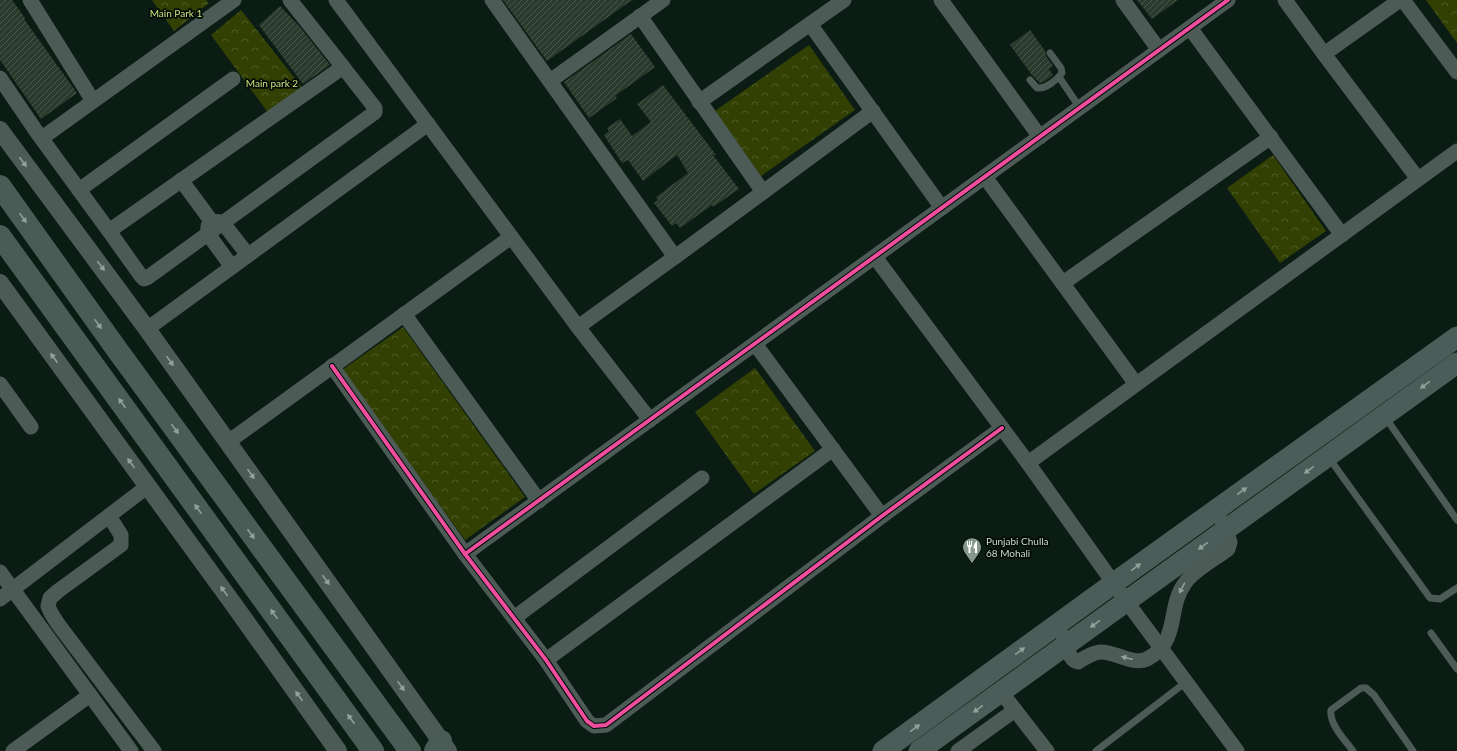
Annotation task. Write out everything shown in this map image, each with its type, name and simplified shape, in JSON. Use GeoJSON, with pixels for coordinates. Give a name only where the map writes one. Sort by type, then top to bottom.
{"type":"FeatureCollection","features":[{"type":"Feature","properties":{"kind":"main road"},"geometry":{"type":"LineString","coordinates":[[0,186],[122,357],[410,751]]}},
{"type":"Feature","properties":{"kind":"main road"},"geometry":{"type":"LineString","coordinates":[[0,236],[374,751]]}},
{"type":"Feature","properties":{"kind":"main road"},"geometry":{"type":"LineString","coordinates":[[883,751],[1457,337]]}},
{"type":"Feature","properties":{"kind":"main road"},"geometry":{"type":"LineString","coordinates":[[919,751],[1457,362]]}},
{"type":"Feature","properties":{"kind":"street"},"geometry":{"type":"LineString","coordinates":[[30,0],[91,97]]}},
{"type":"Feature","properties":{"kind":"street"},"geometry":{"type":"LineString","coordinates":[[39,134],[217,3],[234,0]]}},
{"type":"Feature","properties":{"kind":"street"},"geometry":{"type":"LineString","coordinates":[[0,78],[144,279],[214,226],[376,112],[375,108],[344,67],[290,0]]}},
{"type":"Feature","properties":{"kind":"street"},"geometry":{"type":"LineString","coordinates":[[336,0],[578,327],[650,420]]}},
{"type":"Feature","properties":{"kind":"street"},"geometry":{"type":"LineString","coordinates":[[492,0],[675,257]]}},
{"type":"Feature","properties":{"kind":"street"},"geometry":{"type":"LineString","coordinates":[[550,81],[663,0]]}},
{"type":"Feature","properties":{"kind":"street"},"geometry":{"type":"LineString","coordinates":[[699,102],[844,0]]}},
{"type":"Feature","properties":{"kind":"street"},"geometry":{"type":"LineString","coordinates":[[941,0],[1040,137]]}},
{"type":"Feature","properties":{"kind":"street"},"geometry":{"type":"LineString","coordinates":[[1123,0],[1159,50]]}},
{"type":"Feature","properties":{"kind":"street"},"geometry":{"type":"LineString","coordinates":[[465,554],[1228,0]]}},
{"type":"Feature","properties":{"kind":"street"},"geometry":{"type":"LineString","coordinates":[[1285,0],[1418,179]]}},
{"type":"Feature","properties":{"kind":"street"},"geometry":{"type":"LineString","coordinates":[[1324,54],[1402,0],[1457,72]]}},
{"type":"Feature","properties":{"kind":"street"},"geometry":{"type":"LineString","coordinates":[[640,16],[763,192]]}},
{"type":"Feature","properties":{"kind":"street"},"geometry":{"type":"LineString","coordinates":[[810,24],[942,208]]}},
{"type":"Feature","properties":{"kind":"street"},"geometry":{"type":"LineString","coordinates":[[1190,28],[1342,235]]}},
{"type":"Feature","properties":{"kind":"street"},"geometry":{"type":"LineString","coordinates":[[109,230],[344,67]]}},
{"type":"Feature","properties":{"kind":"street"},"geometry":{"type":"LineString","coordinates":[[79,190],[232,78]]}},
{"type":"Feature","properties":{"kind":"street"},"geometry":{"type":"LineString","coordinates":[[578,327],[873,110]]}},
{"type":"Feature","properties":{"kind":"street"},"geometry":{"type":"LineString","coordinates":[[147,329],[428,124]]}},
{"type":"Feature","properties":{"kind":"street"},"geometry":{"type":"LineString","coordinates":[[0,130],[147,329],[228,442],[441,748]]}},
{"type":"Feature","properties":{"kind":"street"},"geometry":{"type":"LineString","coordinates":[[1063,283],[1271,137]]}},
{"type":"Feature","properties":{"kind":"street"},"geometry":{"type":"LineString","coordinates":[[1028,463],[1457,151]]}},
{"type":"Feature","properties":{"kind":"street"},"geometry":{"type":"LineString","coordinates":[[985,177],[1136,384]]}},
{"type":"Feature","properties":{"kind":"street"},"geometry":{"type":"LineString","coordinates":[[181,180],[214,226],[232,267]]}},
{"type":"Feature","properties":{"kind":"street"},"geometry":{"type":"LineString","coordinates":[[214,226],[248,255]]}},
{"type":"Feature","properties":{"kind":"street"},"geometry":{"type":"LineString","coordinates":[[228,442],[511,237]]}},
{"type":"Feature","properties":{"kind":"street"},"geometry":{"type":"LineString","coordinates":[[875,257],[1028,463],[1127,602],[1237,751]]}},
{"type":"Feature","properties":{"kind":"street"},"geometry":{"type":"LineString","coordinates":[[0,283],[338,751]]}},
{"type":"Feature","properties":{"kind":"street"},"geometry":{"type":"LineString","coordinates":[[404,314],[539,501]]}},
{"type":"Feature","properties":{"kind":"street"},"geometry":{"type":"LineString","coordinates":[[755,344],[882,516]]}},
{"type":"Feature","properties":{"kind":"street"},"geometry":{"type":"LineString","coordinates":[[332,366],[465,554],[546,660],[587,720],[594,726],[606,725],[882,516],[1002,428]]}},
{"type":"Feature","properties":{"kind":"street"},"geometry":{"type":"LineString","coordinates":[[0,384],[31,427]]}},
{"type":"Feature","properties":{"kind":"street"},"geometry":{"type":"LineString","coordinates":[[546,660],[833,449]]}},
{"type":"Feature","properties":{"kind":"street"},"geometry":{"type":"LineString","coordinates":[[514,618],[702,478]]}},
{"type":"Feature","properties":{"kind":"street"},"geometry":{"type":"LineString","coordinates":[[0,599],[148,486]]}},
{"type":"Feature","properties":{"kind":"street"},"geometry":{"type":"LineString","coordinates":[[1058,624],[1068,644],[1070,657],[1078,662],[1098,652],[1104,652],[1135,661],[1142,661],[1162,649],[1168,640],[1179,593],[1185,582],[1228,549],[1230,542],[1217,509]]}},
{"type":"Feature","properties":{"kind":"street"},"geometry":{"type":"LineString","coordinates":[[109,516],[121,535],[121,545],[58,591],[50,598],[48,606],[58,624],[154,751]]}},
{"type":"Feature","properties":{"kind":"street"},"geometry":{"type":"LineString","coordinates":[[0,572],[131,751]]}},
{"type":"Feature","properties":{"kind":"street"},"geometry":{"type":"LineString","coordinates":[[1001,692],[1047,751]]}},
{"type":"Feature","properties":{"kind":"street"},"geometry":{"type":"LineString","coordinates":[[13,751],[90,695]]}},
{"type":"Feature","properties":{"kind":"street"},"geometry":{"type":"LineString","coordinates":[[958,751],[1015,710]]}},
{"type":"Feature","properties":{"kind":"lane"},"geometry":{"type":"LineString","coordinates":[[1030,80],[1037,88],[1040,89],[1059,77],[1062,73],[1061,68],[1050,53]]}},
{"type":"Feature","properties":{"kind":"lane"},"geometry":{"type":"LineString","coordinates":[[1059,77],[1080,108]]}},
{"type":"Feature","properties":{"kind":"lane"},"geometry":{"type":"LineString","coordinates":[[1384,415],[1457,520]]}},
{"type":"Feature","properties":{"kind":"lane"},"geometry":{"type":"LineString","coordinates":[[1328,456],[1430,598],[1440,600],[1457,588]]}},
{"type":"Feature","properties":{"kind":"lane"},"geometry":{"type":"LineString","coordinates":[[1431,633],[1457,669]]}},
{"type":"Feature","properties":{"kind":"lane"},"geometry":{"type":"LineString","coordinates":[[1096,751],[1186,682]]}},
{"type":"Feature","properties":{"kind":"lane"},"geometry":{"type":"LineString","coordinates":[[1353,751],[1334,725],[1330,716],[1331,710],[1361,688],[1366,688],[1374,695],[1413,751]]}},
{"type":"Feature","properties":{"kind":"green space","name":"Main Park 1"},"geometry":{"type":"Polygon","coordinates":[[[152,0],[206,0],[209,3],[174,31],[152,0]]]}},
{"type":"Feature","properties":{"kind":"green space"},"geometry":{"type":"Polygon","coordinates":[[[1426,0],[1457,0],[1457,43],[1426,0]]]}},
{"type":"Feature","properties":{"kind":"green space","name":"Main park 2"},"geometry":{"type":"Polygon","coordinates":[[[241,10],[304,90],[269,114],[211,35],[241,10]]]}},
{"type":"Feature","properties":{"kind":"green space"},"geometry":{"type":"Polygon","coordinates":[[[809,45],[855,110],[761,176],[715,111],[809,45]]]}},
{"type":"Feature","properties":{"kind":"green space"},"geometry":{"type":"Polygon","coordinates":[[[1273,155],[1326,231],[1280,263],[1227,188],[1273,155]]]}},
{"type":"Feature","properties":{"kind":"green space"},"geometry":{"type":"Polygon","coordinates":[[[403,327],[525,497],[465,540],[342,370],[403,327]]]}},
{"type":"Feature","properties":{"kind":"green space"},"geometry":{"type":"Polygon","coordinates":[[[755,368],[815,451],[754,494],[695,412],[755,368]]]}},
{"type":"Feature","properties":{"kind":"building"},"geometry":{"type":"Polygon","coordinates":[[[0,0],[12,0],[77,93],[41,119],[0,60],[0,0]]]}},
{"type":"Feature","properties":{"kind":"building"},"geometry":{"type":"Polygon","coordinates":[[[503,0],[632,0],[547,61],[503,0]]]}},
{"type":"Feature","properties":{"kind":"building"},"geometry":{"type":"Polygon","coordinates":[[[1137,0],[1178,0],[1152,19],[1137,0]]]}},
{"type":"Feature","properties":{"kind":"building"},"geometry":{"type":"Polygon","coordinates":[[[280,6],[300,27],[330,65],[303,84],[259,25],[280,6]]]}},
{"type":"Feature","properties":{"kind":"building"},"geometry":{"type":"Polygon","coordinates":[[[1030,30],[1045,51],[1046,56],[1053,66],[1049,69],[1053,75],[1040,83],[1032,75],[1010,45],[1030,30]]]}},
{"type":"Feature","properties":{"kind":"building"},"geometry":{"type":"Polygon","coordinates":[[[631,34],[655,67],[615,96],[617,98],[589,118],[564,82],[631,34]]]}},
{"type":"Feature","properties":{"kind":"building"},"geometry":{"type":"Polygon","coordinates":[[[663,85],[716,155],[713,155],[739,189],[713,207],[712,205],[680,228],[676,223],[672,226],[654,203],[658,200],[656,197],[688,173],[677,155],[643,181],[628,160],[622,163],[604,135],[609,131],[607,128],[620,119],[632,136],[651,122],[637,104],[663,85]]]}},
{"type":"Feature","properties":{"kind":"cycle path"},"geometry":{"type":"LineString","coordinates":[[465,554],[1228,0]]}},
{"type":"Feature","properties":{"kind":"cycle path"},"geometry":{"type":"LineString","coordinates":[[332,366],[465,554],[546,660],[587,721],[594,726],[606,725],[882,516],[1002,428]]}},
{"type":"Feature","properties":{"kind":"place","name":"Punjabi Chulla 68 Mohali"},"geometry":{"type":"Point","coordinates":[972,564]}}]}
